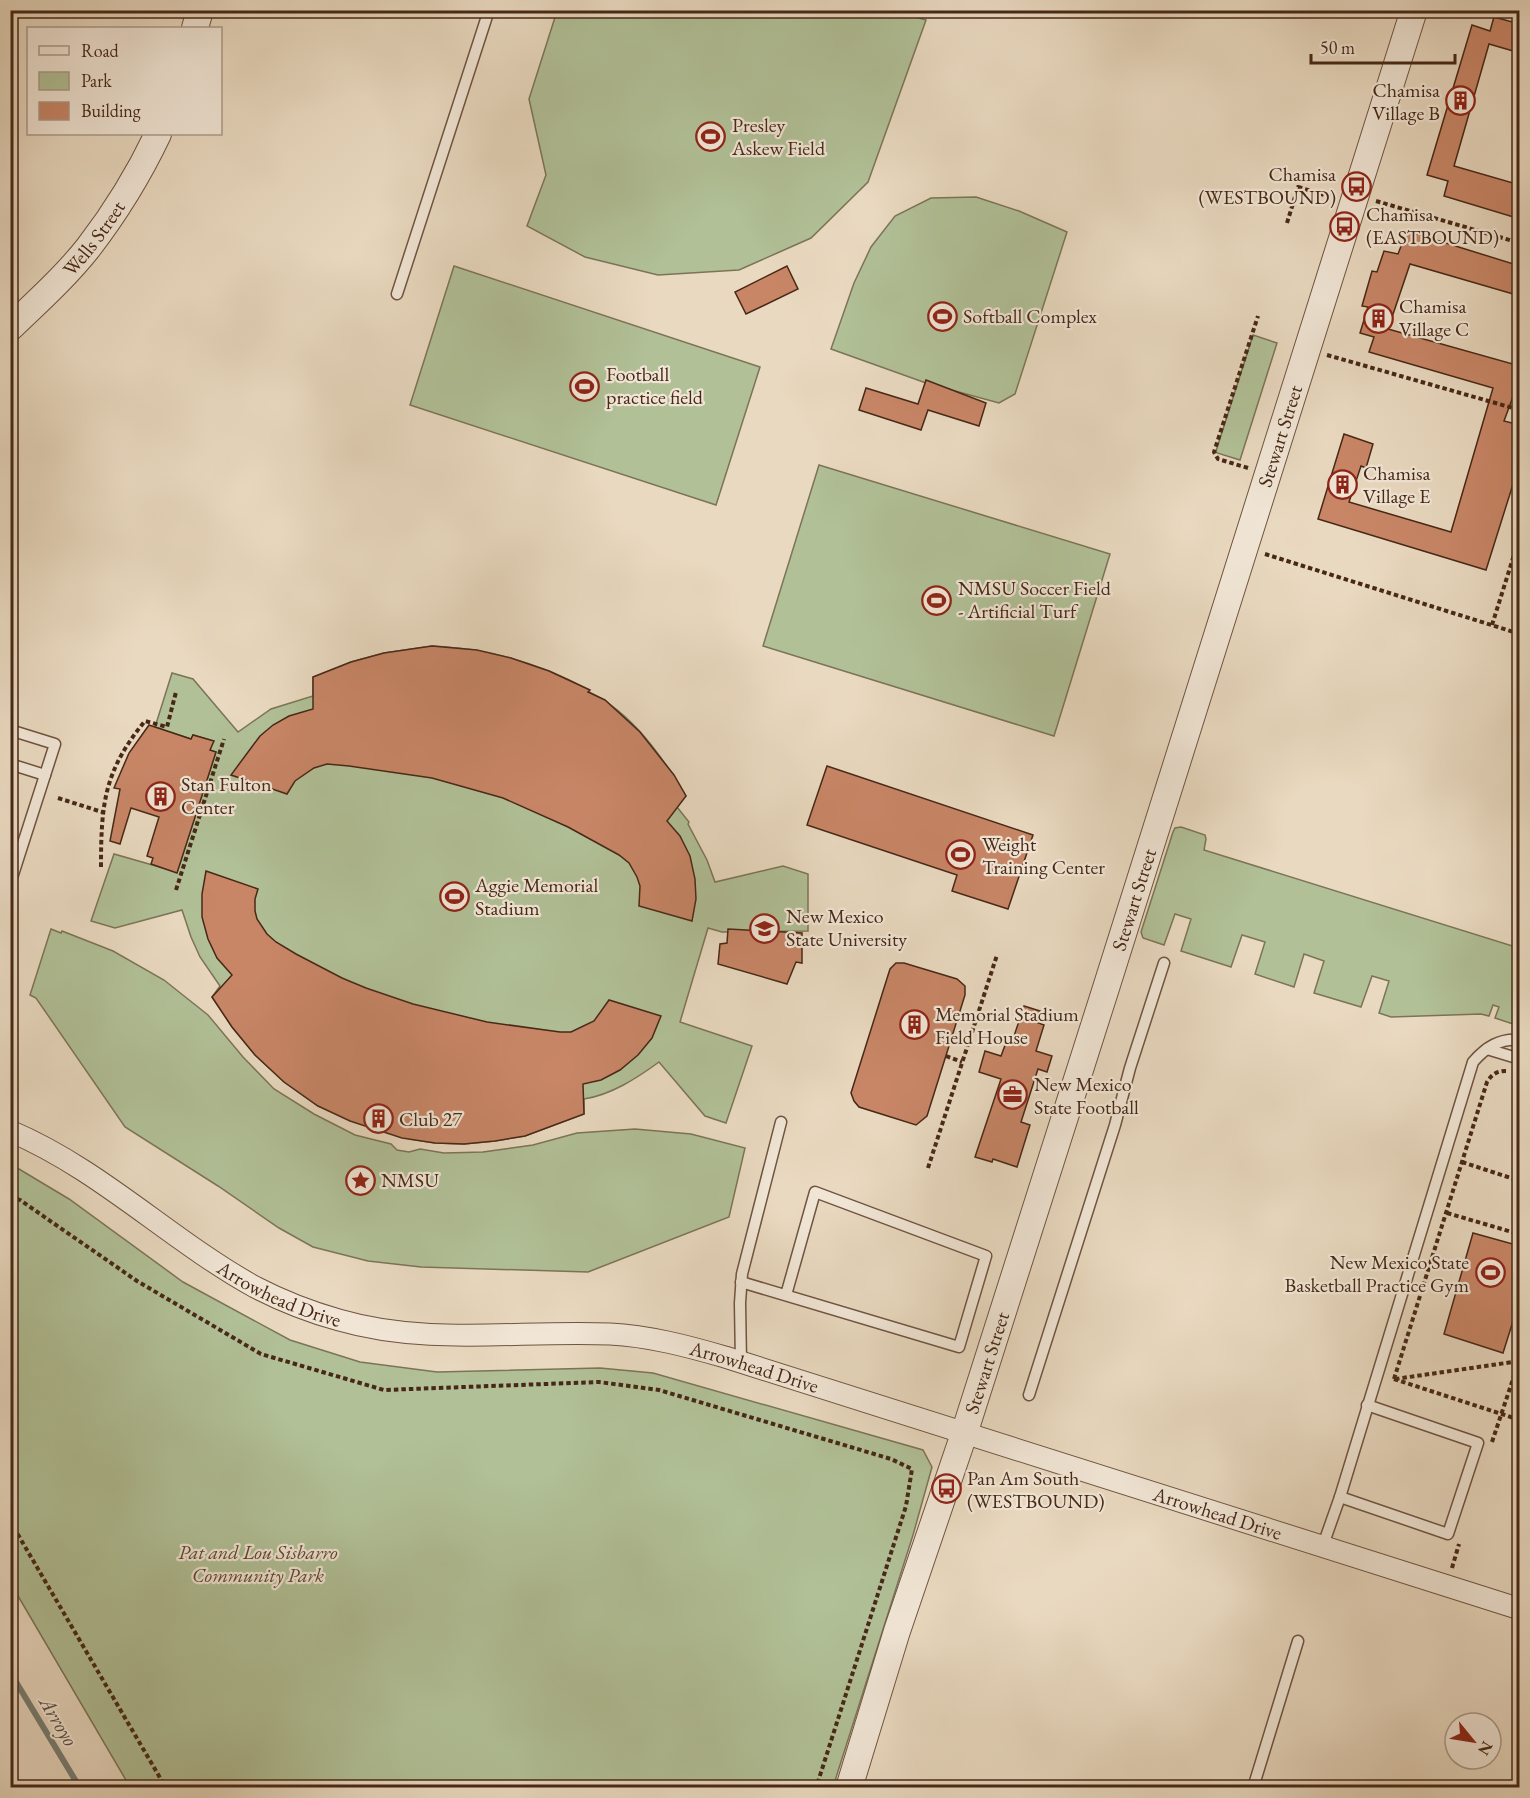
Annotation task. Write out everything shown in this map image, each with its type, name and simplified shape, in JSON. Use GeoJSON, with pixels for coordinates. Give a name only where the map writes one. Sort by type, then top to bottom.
{"type":"FeatureCollection","features":[{"type":"Feature","properties":{"kind":"street"},"geometry":{"type":"LineString","coordinates":[[195,27],[200,10]]}},
{"type":"Feature","properties":{"kind":"street","name":"Stewart Street"},"geometry":{"type":"LineString","coordinates":[[849,1788],[897,1631],[964,1434],[1178,761],[1364,203],[1414,10]]}},
{"type":"Feature","properties":{"kind":"street","name":"Wells Street"},"geometry":{"type":"LineString","coordinates":[[10,328],[87,249],[117,206],[157,135]]}},
{"type":"Feature","properties":{"kind":"street","name":"Arrowhead Drive"},"geometry":{"type":"LineString","coordinates":[[10,1131],[46,1148],[95,1178],[229,1272],[309,1311],[372,1329],[424,1335],[608,1334],[636,1336],[676,1344],[741,1362],[1520,1609]]}},
{"type":"Feature","properties":{"kind":"lane"},"geometry":{"type":"LineString","coordinates":[[397,294],[489,10]]}},
{"type":"Feature","properties":{"kind":"lane"},"geometry":{"type":"LineString","coordinates":[[10,730],[55,744],[10,884]]}},
{"type":"Feature","properties":{"kind":"lane"},"geometry":{"type":"LineString","coordinates":[[10,764],[45,775]]}},
{"type":"Feature","properties":{"kind":"lane"},"geometry":{"type":"LineString","coordinates":[[1029,1395],[1164,963]]}},
{"type":"Feature","properties":{"kind":"lane"},"geometry":{"type":"LineString","coordinates":[[1322,1548],[1340,1497],[1473,1062],[1495,1043],[1520,1040]]}},
{"type":"Feature","properties":{"kind":"lane"},"geometry":{"type":"LineString","coordinates":[[1487,1049],[1520,1059]]}},
{"type":"Feature","properties":{"kind":"lane"},"geometry":{"type":"LineString","coordinates":[[741,1362],[741,1281],[781,1122]]}},
{"type":"Feature","properties":{"kind":"lane"},"geometry":{"type":"LineString","coordinates":[[741,1281],[786,1295],[960,1347],[986,1256],[815,1192],[786,1295]]}},
{"type":"Feature","properties":{"kind":"lane"},"geometry":{"type":"LineString","coordinates":[[1340,1497],[1448,1534],[1478,1443],[1367,1405]]}},
{"type":"Feature","properties":{"kind":"lane"},"geometry":{"type":"LineString","coordinates":[[1253,1788],[1298,1641]]}},
{"type":"Feature","properties":{"kind":"path"},"geometry":{"type":"LineString","coordinates":[[1287,223],[1298,188],[1520,243]]}},
{"type":"Feature","properties":{"kind":"path"},"geometry":{"type":"LineString","coordinates":[[1246,475],[1249,468],[1218,459],[1214,452],[1258,316]]}},
{"type":"Feature","properties":{"kind":"path"},"geometry":{"type":"LineString","coordinates":[[1326,355],[1520,410]]}},
{"type":"Feature","properties":{"kind":"path"},"geometry":{"type":"LineString","coordinates":[[1492,625],[1520,536]]}},
{"type":"Feature","properties":{"kind":"path"},"geometry":{"type":"LineString","coordinates":[[1264,554],[1520,634]]}},
{"type":"Feature","properties":{"kind":"path"},"geometry":{"type":"LineString","coordinates":[[101,867],[102,812],[109,780],[121,754],[145,721],[167,727],[176,692]]}},
{"type":"Feature","properties":{"kind":"path"},"geometry":{"type":"LineString","coordinates":[[176,890],[224,739]]}},
{"type":"Feature","properties":{"kind":"path"},"geometry":{"type":"LineString","coordinates":[[58,798],[102,812]]}},
{"type":"Feature","properties":{"kind":"path"},"geometry":{"type":"LineString","coordinates":[[928,1168],[997,955]]}},
{"type":"Feature","properties":{"kind":"path"},"geometry":{"type":"LineString","coordinates":[[946,1056],[962,1062]]}},
{"type":"Feature","properties":{"kind":"path"},"geometry":{"type":"LineString","coordinates":[[1394,1379],[1487,1082],[1497,1071],[1510,1071]]}},
{"type":"Feature","properties":{"kind":"path"},"geometry":{"type":"LineString","coordinates":[[1462,1162],[1520,1181]]}},
{"type":"Feature","properties":{"kind":"path"},"geometry":{"type":"LineString","coordinates":[[10,1196],[20,1200],[137,1281],[261,1354],[384,1390],[599,1383],[659,1390],[891,1459],[912,1468],[906,1506],[816,1788]]}},
{"type":"Feature","properties":{"kind":"path"},"geometry":{"type":"LineString","coordinates":[[1447,1213],[1519,1234]]}},
{"type":"Feature","properties":{"kind":"path"},"geometry":{"type":"LineString","coordinates":[[1394,1379],[1520,1361]]}},
{"type":"Feature","properties":{"kind":"path"},"geometry":{"type":"LineString","coordinates":[[1394,1379],[1520,1420]]}},
{"type":"Feature","properties":{"kind":"path"},"geometry":{"type":"LineString","coordinates":[[10,1521],[166,1788]]}},
{"type":"Feature","properties":{"kind":"green space","name":"Presley Askew Field"},"geometry":{"type":"Polygon","coordinates":[[[557,11],[895,11],[926,20],[868,182],[811,238],[739,270],[658,275],[585,257],[527,226],[546,175],[529,99],[557,11]]]}},
{"type":"Feature","properties":{"kind":"green space","name":"Softball Complex"},"geometry":{"type":"Polygon","coordinates":[[[976,197],[1019,211],[1067,232],[1015,394],[999,403],[926,383],[831,349],[854,283],[871,247],[895,216],[931,198],[976,197]]]}},
{"type":"Feature","properties":{"kind":"green space","name":"Football practice field"},"geometry":{"type":"Polygon","coordinates":[[[454,266],[760,367],[716,505],[410,405],[454,266]]]}},
{"type":"Feature","properties":{"kind":"green space"},"geometry":{"type":"Polygon","coordinates":[[[1253,335],[1277,343],[1240,460],[1216,451],[1253,335]]]}},
{"type":"Feature","properties":{"kind":"green space","name":"NMSU Soccer Field - Artificial Turf"},"geometry":{"type":"Polygon","coordinates":[[[819,465],[1110,554],[1054,736],[763,646],[819,465]]]}},
{"type":"Feature","properties":{"kind":"green space","name":"Aggie Memorial Stadium"},"geometry":{"type":"Polygon","coordinates":[[[432,646],[479,651],[536,666],[589,690],[619,711],[645,737],[686,796],[677,807],[689,822],[715,882],[783,866],[808,874],[808,931],[722,932],[708,928],[680,1022],[752,1046],[726,1123],[705,1116],[659,1062],[614,1090],[584,1099],[584,1114],[525,1136],[464,1144],[410,1139],[318,1106],[284,1082],[255,1055],[232,1027],[212,997],[220,986],[200,957],[182,910],[115,928],[91,921],[114,854],[177,872],[216,752],[210,750],[213,741],[193,735],[191,739],[155,727],[172,673],[193,679],[238,732],[271,709],[313,696],[313,677],[351,662],[384,653],[432,646]]]}},
{"type":"Feature","properties":{"kind":"green space"},"geometry":{"type":"Polygon","coordinates":[[[1181,827],[1205,835],[1204,850],[1519,948],[1519,1026],[1495,1018],[1499,1007],[1493,1005],[1489,1016],[1481,1014],[1391,1017],[1379,1013],[1389,981],[1372,976],[1361,1007],[1314,993],[1324,961],[1304,954],[1294,987],[1255,974],[1265,942],[1242,935],[1231,967],[1181,951],[1191,919],[1175,914],[1164,945],[1143,938],[1141,932],[1173,832],[1175,828],[1181,827]]]}},
{"type":"Feature","properties":{"kind":"green space"},"geometry":{"type":"Polygon","coordinates":[[[51,929],[113,951],[164,980],[208,1015],[243,1057],[274,1089],[314,1114],[355,1135],[391,1144],[397,1150],[409,1152],[420,1149],[444,1153],[483,1152],[533,1145],[577,1133],[635,1129],[691,1134],[745,1148],[729,1217],[588,1272],[421,1267],[368,1261],[313,1247],[279,1228],[125,1127],[36,998],[30,995],[51,929]]]}},
{"type":"Feature","properties":{"kind":"green space","name":"Pat and Lou Sisbarro Community Park"},"geometry":{"type":"Polygon","coordinates":[[[10,1166],[69,1199],[183,1282],[290,1340],[360,1362],[437,1372],[600,1368],[653,1373],[923,1450],[932,1467],[913,1535],[833,1787],[130,1787],[11,1584],[10,1166]]]}},
{"type":"Feature","properties":{"kind":"building","name":"Chamisa Village B"},"geometry":{"type":"Polygon","coordinates":[[[1494,17],[1520,24],[1520,53],[1489,44],[1454,166],[1520,185],[1520,219],[1444,196],[1448,181],[1427,175],[1472,25],[1490,31],[1494,17]]]}},
{"type":"Feature","properties":{"kind":"building"},"geometry":{"type":"Polygon","coordinates":[[[1407,231],[1520,266],[1520,296],[1410,264],[1388,329],[1520,366],[1520,378],[1504,421],[1520,425],[1520,462],[1486,570],[1318,519],[1344,434],[1373,444],[1366,468],[1361,466],[1349,502],[1451,532],[1493,388],[1369,352],[1374,337],[1360,333],[1368,307],[1362,306],[1372,271],[1377,272],[1384,251],[1398,254],[1407,231]]]}},
{"type":"Feature","properties":{"kind":"building"},"geometry":{"type":"Polygon","coordinates":[[[787,266],[798,289],[746,314],[735,292],[787,266]]]}},
{"type":"Feature","properties":{"kind":"building"},"geometry":{"type":"Polygon","coordinates":[[[926,380],[986,403],[979,426],[928,410],[921,430],[859,410],[866,388],[918,404],[926,380]]]}},
{"type":"Feature","properties":{"kind":"building"},"geometry":{"type":"Polygon","coordinates":[[[432,646],[477,650],[511,658],[549,671],[590,690],[588,692],[605,700],[640,732],[674,775],[686,796],[667,821],[680,836],[690,856],[696,899],[692,921],[639,906],[640,886],[637,877],[629,863],[619,855],[568,827],[503,798],[432,778],[327,764],[314,768],[295,781],[287,794],[231,775],[260,736],[273,725],[289,716],[313,709],[313,677],[351,662],[384,653],[432,646]]]}},
{"type":"Feature","properties":{"kind":"building","name":"Stan Fulton Center"},"geometry":{"type":"Polygon","coordinates":[[[149,725],[191,739],[193,735],[214,741],[210,750],[216,752],[177,873],[151,864],[153,858],[147,856],[159,817],[131,808],[120,844],[110,841],[120,789],[114,788],[129,753],[149,725]]]}},
{"type":"Feature","properties":{"kind":"building","name":"Weight Training Center"},"geometry":{"type":"Polygon","coordinates":[[[827,766],[1033,835],[1008,909],[952,891],[957,875],[807,825],[827,766]]]}},
{"type":"Feature","properties":{"kind":"building"},"geometry":{"type":"Polygon","coordinates":[[[206,871],[258,889],[255,899],[257,919],[267,934],[276,942],[342,978],[413,1004],[487,1022],[560,1032],[571,1032],[594,1021],[609,1000],[661,1016],[652,1038],[638,1055],[620,1070],[601,1080],[583,1084],[584,1114],[525,1136],[495,1141],[464,1144],[402,1138],[350,1121],[318,1106],[284,1082],[255,1055],[232,1027],[212,997],[232,975],[217,958],[208,939],[202,917],[202,894],[206,871]]]}},
{"type":"Feature","properties":{"kind":"building"},"geometry":{"type":"Polygon","coordinates":[[[728,929],[802,933],[802,963],[796,962],[787,984],[718,964],[720,944],[727,943],[728,929]]]}},
{"type":"Feature","properties":{"kind":"building","name":"Memorial Stadium Field House"},"geometry":{"type":"Polygon","coordinates":[[[896,963],[904,963],[957,979],[965,986],[965,995],[927,1116],[916,1125],[859,1107],[851,1093],[890,969],[896,963]]]}},
{"type":"Feature","properties":{"kind":"building","name":"New Mexico State Football"},"geometry":{"type":"Polygon","coordinates":[[[1024,1006],[1040,1011],[1036,1022],[1044,1025],[1036,1051],[1052,1056],[1047,1072],[1038,1069],[1021,1122],[1030,1125],[1017,1167],[993,1159],[992,1162],[975,1157],[1001,1079],[979,1072],[985,1051],[1001,1056],[1007,1040],[1012,1042],[1024,1006]]]}},
{"type":"Feature","properties":{"kind":"building","name":"New Mexico State Basketball Practice Gym"},"geometry":{"type":"Polygon","coordinates":[[[1473,1233],[1520,1246],[1520,1320],[1514,1318],[1503,1353],[1444,1334],[1473,1233]]]}},
{"type":"Feature","properties":{"kind":"waterway","name":"Arroyo"},"geometry":{"type":"LineString","coordinates":[[10,1672],[80,1788]]}},
{"type":"Feature","properties":{"kind":"place","name":"Chamisa Village B"},"geometry":{"type":"Point","coordinates":[1461,101]}},
{"type":"Feature","properties":{"kind":"place","name":"Presley Askew Field"},"geometry":{"type":"Point","coordinates":[711,137]}},
{"type":"Feature","properties":{"kind":"place","name":"Chamisa (WESTBOUND)"},"geometry":{"type":"Point","coordinates":[1357,186]}},
{"type":"Feature","properties":{"kind":"place","name":"Chamisa (EASTBOUND)"},"geometry":{"type":"Point","coordinates":[1345,226]}},
{"type":"Feature","properties":{"kind":"place","name":"Softball Complex"},"geometry":{"type":"Point","coordinates":[942,316]}},
{"type":"Feature","properties":{"kind":"place","name":"Chamisa Village C"},"geometry":{"type":"Point","coordinates":[1378,318]}},
{"type":"Feature","properties":{"kind":"place","name":"Football practice field"},"geometry":{"type":"Point","coordinates":[585,386]}},
{"type":"Feature","properties":{"kind":"place","name":"Chamisa Village E"},"geometry":{"type":"Point","coordinates":[1342,485]}},
{"type":"Feature","properties":{"kind":"place","name":"NMSU Soccer Field - Artificial Turf"},"geometry":{"type":"Point","coordinates":[937,600]}},
{"type":"Feature","properties":{"kind":"place","name":"Stan Fulton Center"},"geometry":{"type":"Point","coordinates":[160,796]}},
{"type":"Feature","properties":{"kind":"place","name":"Weight Training Center"},"geometry":{"type":"Point","coordinates":[961,855]}},
{"type":"Feature","properties":{"kind":"place","name":"Aggie Memorial Stadium"},"geometry":{"type":"Point","coordinates":[454,896]}},
{"type":"Feature","properties":{"kind":"place","name":"New Mexico State University"},"geometry":{"type":"Point","coordinates":[765,928]}},
{"type":"Feature","properties":{"kind":"place","name":"Memorial Stadium Field House"},"geometry":{"type":"Point","coordinates":[914,1025]}},
{"type":"Feature","properties":{"kind":"place","name":"New Mexico State Football"},"geometry":{"type":"Point","coordinates":[1013,1095]}},
{"type":"Feature","properties":{"kind":"place","name":"Club 27"},"geometry":{"type":"Point","coordinates":[378,1119]}},
{"type":"Feature","properties":{"kind":"place","name":"NMSU"},"geometry":{"type":"Point","coordinates":[360,1180]}},
{"type":"Feature","properties":{"kind":"place","name":"New Mexico State Basketball Practice Gym"},"geometry":{"type":"Point","coordinates":[1490,1273]}},
{"type":"Feature","properties":{"kind":"place","name":"Pan Am South (WESTBOUND)"},"geometry":{"type":"Point","coordinates":[946,1489]}}]}
